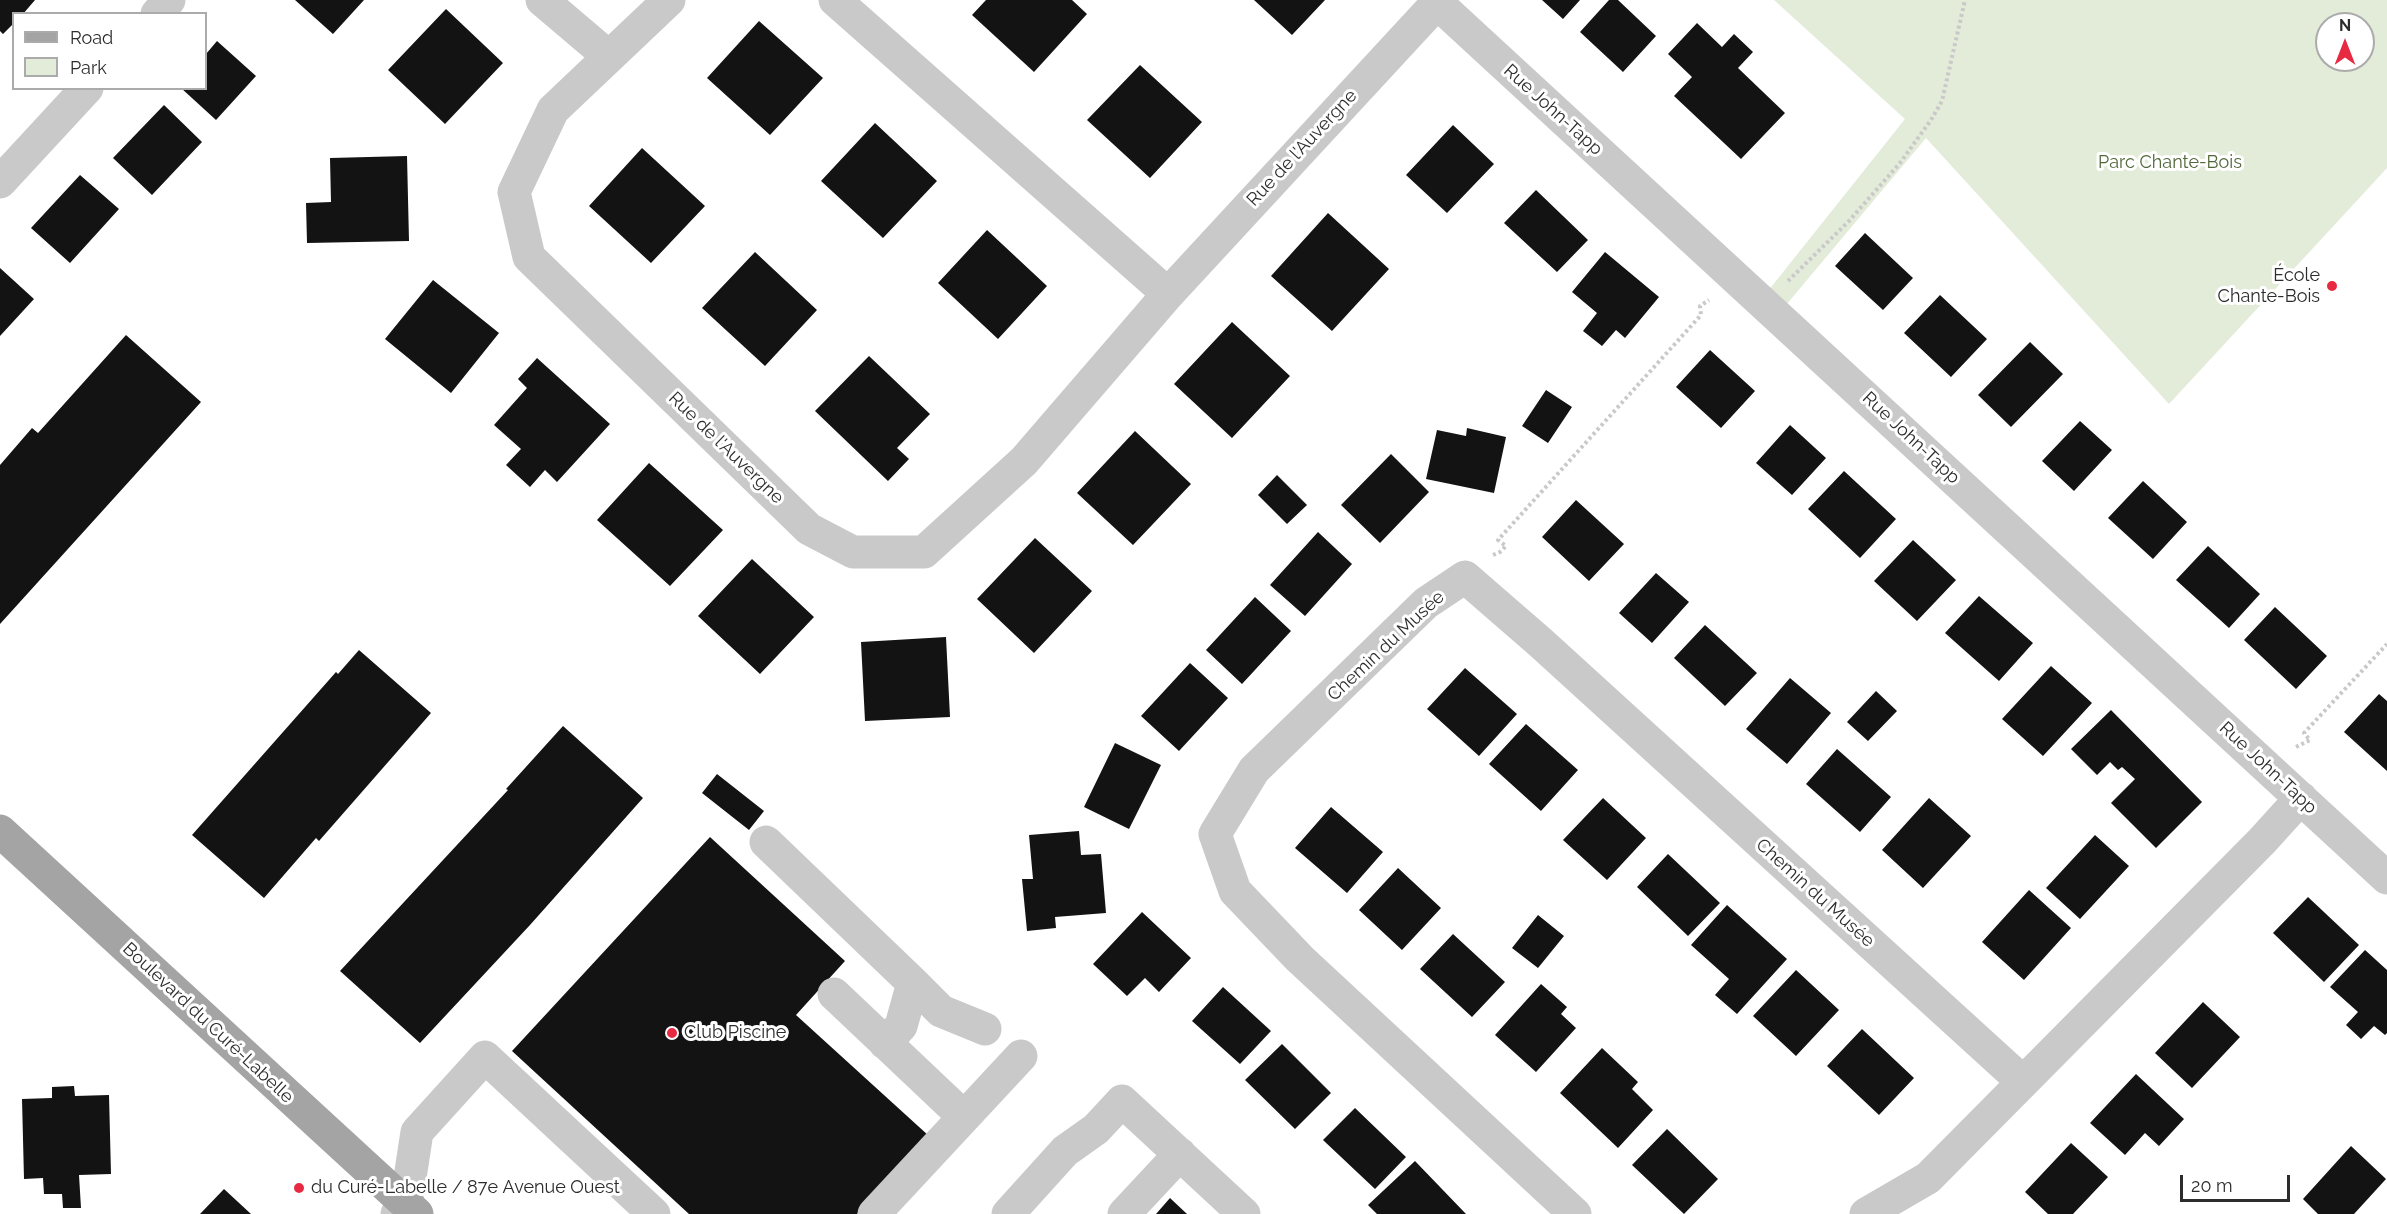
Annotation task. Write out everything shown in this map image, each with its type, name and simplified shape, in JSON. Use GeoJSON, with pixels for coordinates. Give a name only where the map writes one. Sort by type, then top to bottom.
{"type":"FeatureCollection","features":[{"type":"Feature","properties":{"kind":"main road","name":"Boulevard du Curé-Labelle"},"geometry":{"type":"LineString","coordinates":[[0,831],[407,1211]]}},
{"type":"Feature","properties":{"kind":"street"},"geometry":{"type":"LineString","coordinates":[[159,12],[169,0]]}},
{"type":"Feature","properties":{"kind":"street"},"geometry":{"type":"LineString","coordinates":[[542,0],[608,56]]}},
{"type":"Feature","properties":{"kind":"street","name":"Rue de l'Auvergne"},"geometry":{"type":"LineString","coordinates":[[669,0],[553,110],[513,192],[529,257],[809,529],[853,552],[924,552],[1024,461],[1168,294],[1435,1]]}},
{"type":"Feature","properties":{"kind":"street"},"geometry":{"type":"LineString","coordinates":[[834,0],[1168,294]]}},
{"type":"Feature","properties":{"kind":"street","name":"Rue John-Tapp"},"geometry":{"type":"LineString","coordinates":[[1435,1],[2387,878]]}},
{"type":"Feature","properties":{"kind":"street"},"geometry":{"type":"LineString","coordinates":[[0,182],[85,90]]}},
{"type":"Feature","properties":{"kind":"street","name":"Chemin du Musée"},"geometry":{"type":"LineString","coordinates":[[1575,1214],[1300,959],[1235,891],[1215,834],[1254,770],[1426,603],[1465,577],[2023,1082]]}},
{"type":"Feature","properties":{"kind":"street"},"geometry":{"type":"LineString","coordinates":[[1866,1214],[1928,1178],[2262,841],[2301,798]]}},
{"type":"Feature","properties":{"kind":"street"},"geometry":{"type":"LineString","coordinates":[[766,842],[941,1011],[985,1029]]}},
{"type":"Feature","properties":{"kind":"street"},"geometry":{"type":"LineString","coordinates":[[885,1042],[901,1026],[913,983]]}},
{"type":"Feature","properties":{"kind":"street"},"geometry":{"type":"LineString","coordinates":[[834,994],[964,1117]]}},
{"type":"Feature","properties":{"kind":"street"},"geometry":{"type":"LineString","coordinates":[[407,1211],[417,1132],[485,1056],[654,1214]]}},
{"type":"Feature","properties":{"kind":"street"},"geometry":{"type":"LineString","coordinates":[[874,1214],[1021,1056]]}},
{"type":"Feature","properties":{"kind":"street"},"geometry":{"type":"LineString","coordinates":[[1008,1214],[1065,1151],[1096,1129],[1122,1101],[1244,1214]]}},
{"type":"Feature","properties":{"kind":"street"},"geometry":{"type":"LineString","coordinates":[[1124,1214],[1180,1154]]}},
{"type":"Feature","properties":{"kind":"path"},"geometry":{"type":"LineString","coordinates":[[1785,285],[1849,221],[1900,163],[1931,120],[1942,101],[1965,0]]}},
{"type":"Feature","properties":{"kind":"path"},"geometry":{"type":"LineString","coordinates":[[1486,558],[1500,552],[1506,546],[1497,540],[1701,315],[1700,306],[1717,295]]}},
{"type":"Feature","properties":{"kind":"path"},"geometry":{"type":"LineString","coordinates":[[2290,749],[2304,745],[2310,740],[2304,733],[2387,644]]}},
{"type":"Feature","properties":{"kind":"green space","name":"Parc Chante-Bois"},"geometry":{"type":"Polygon","coordinates":[[[1774,0],[2387,0],[2387,168],[2169,404],[1926,138],[1781,311],[1768,291],[1905,119],[1774,0]]]}},
{"type":"Feature","properties":{"kind":"building"},"geometry":{"type":"Polygon","coordinates":[[[0,0],[35,0],[25,12],[12,12],[12,25],[3,34],[0,31],[0,0]]]}},
{"type":"Feature","properties":{"kind":"building"},"geometry":{"type":"Polygon","coordinates":[[[295,0],[364,0],[333,34],[295,0]]]}},
{"type":"Feature","properties":{"kind":"building"},"geometry":{"type":"Polygon","coordinates":[[[986,0],[1072,0],[1087,14],[1034,72],[972,15],[986,0]]]}},
{"type":"Feature","properties":{"kind":"building"},"geometry":{"type":"Polygon","coordinates":[[[1254,0],[1325,0],[1292,35],[1254,0]]]}},
{"type":"Feature","properties":{"kind":"building"},"geometry":{"type":"Polygon","coordinates":[[[1542,0],[1580,0],[1563,19],[1542,0]]]}},
{"type":"Feature","properties":{"kind":"building"},"geometry":{"type":"Polygon","coordinates":[[[1609,0],[1618,0],[1656,36],[1623,72],[1580,32],[1609,0]]]}},
{"type":"Feature","properties":{"kind":"building"},"geometry":{"type":"Polygon","coordinates":[[[446,9],[503,63],[445,124],[388,70],[446,9]]]}},
{"type":"Feature","properties":{"kind":"building"},"geometry":{"type":"Polygon","coordinates":[[[759,21],[823,78],[770,135],[707,78],[759,21]]]}},
{"type":"Feature","properties":{"kind":"building"},"geometry":{"type":"Polygon","coordinates":[[[1697,23],[1722,47],[1734,34],[1753,52],[1738,68],[1785,113],[1741,159],[1674,96],[1692,77],[1668,54],[1697,23]]]}},
{"type":"Feature","properties":{"kind":"building"},"geometry":{"type":"Polygon","coordinates":[[[217,41],[256,76],[216,120],[183,90],[207,90],[207,53],[217,41]]]}},
{"type":"Feature","properties":{"kind":"building"},"geometry":{"type":"Polygon","coordinates":[[[1140,65],[1202,122],[1150,178],[1087,120],[1140,65]]]}},
{"type":"Feature","properties":{"kind":"building"},"geometry":{"type":"Polygon","coordinates":[[[164,105],[202,142],[152,195],[113,158],[164,105]]]}},
{"type":"Feature","properties":{"kind":"building"},"geometry":{"type":"Polygon","coordinates":[[[875,123],[937,181],[883,238],[821,181],[875,123]]]}},
{"type":"Feature","properties":{"kind":"building"},"geometry":{"type":"Polygon","coordinates":[[[1453,125],[1494,164],[1447,213],[1406,175],[1453,125]]]}},
{"type":"Feature","properties":{"kind":"building"},"geometry":{"type":"Polygon","coordinates":[[[642,148],[705,206],[651,263],[589,206],[642,148]]]}},
{"type":"Feature","properties":{"kind":"building"},"geometry":{"type":"Polygon","coordinates":[[[407,156],[409,241],[307,243],[306,203],[331,202],[330,158],[407,156]]]}},
{"type":"Feature","properties":{"kind":"building"},"geometry":{"type":"Polygon","coordinates":[[[80,175],[119,209],[70,263],[31,228],[80,175]]]}},
{"type":"Feature","properties":{"kind":"building"},"geometry":{"type":"Polygon","coordinates":[[[1536,190],[1588,240],[1557,272],[1504,223],[1536,190]]]}},
{"type":"Feature","properties":{"kind":"building"},"geometry":{"type":"Polygon","coordinates":[[[1328,213],[1389,269],[1332,331],[1271,276],[1328,213]]]}},
{"type":"Feature","properties":{"kind":"building"},"geometry":{"type":"Polygon","coordinates":[[[987,230],[1047,286],[998,339],[938,283],[987,230]]]}},
{"type":"Feature","properties":{"kind":"building"},"geometry":{"type":"Polygon","coordinates":[[[1865,233],[1913,278],[1883,310],[1835,266],[1865,233]]]}},
{"type":"Feature","properties":{"kind":"building"},"geometry":{"type":"Polygon","coordinates":[[[755,252],[817,310],[765,366],[702,308],[755,252]]]}},
{"type":"Feature","properties":{"kind":"building"},"geometry":{"type":"Polygon","coordinates":[[[1605,252],[1659,297],[1625,338],[1616,330],[1602,346],[1583,331],[1597,313],[1572,292],[1605,252]]]}},
{"type":"Feature","properties":{"kind":"building"},"geometry":{"type":"Polygon","coordinates":[[[0,268],[34,299],[0,336],[0,268]]]}},
{"type":"Feature","properties":{"kind":"building"},"geometry":{"type":"Polygon","coordinates":[[[433,280],[499,333],[451,393],[385,339],[433,280]]]}},
{"type":"Feature","properties":{"kind":"building"},"geometry":{"type":"Polygon","coordinates":[[[1940,295],[1987,339],[1951,377],[1904,333],[1940,295]]]}},
{"type":"Feature","properties":{"kind":"building"},"geometry":{"type":"Polygon","coordinates":[[[1232,322],[1290,376],[1232,438],[1174,384],[1232,322]]]}},
{"type":"Feature","properties":{"kind":"building"},"geometry":{"type":"Polygon","coordinates":[[[126,335],[201,402],[0,624],[0,465],[32,428],[38,433],[126,335]]]}},
{"type":"Feature","properties":{"kind":"building"},"geometry":{"type":"Polygon","coordinates":[[[2030,342],[2063,374],[2011,427],[1978,395],[2030,342]]]}},
{"type":"Feature","properties":{"kind":"building"},"geometry":{"type":"Polygon","coordinates":[[[1710,350],[1755,391],[1721,428],[1676,387],[1710,350]]]}},
{"type":"Feature","properties":{"kind":"building"},"geometry":{"type":"Polygon","coordinates":[[[869,356],[930,414],[897,448],[909,459],[888,481],[815,411],[869,356]]]}},
{"type":"Feature","properties":{"kind":"building"},"geometry":{"type":"Polygon","coordinates":[[[537,358],[610,424],[557,482],[545,470],[530,487],[506,465],[521,449],[494,425],[527,388],[518,379],[537,358]]]}},
{"type":"Feature","properties":{"kind":"building"},"geometry":{"type":"Polygon","coordinates":[[[1546,390],[1572,407],[1548,443],[1522,426],[1546,390]]]}},
{"type":"Feature","properties":{"kind":"building"},"geometry":{"type":"Polygon","coordinates":[[[2080,421],[2112,450],[2074,491],[2042,461],[2080,421]]]}},
{"type":"Feature","properties":{"kind":"building"},"geometry":{"type":"Polygon","coordinates":[[[1790,425],[1826,458],[1792,495],[1756,463],[1790,425]]]}},
{"type":"Feature","properties":{"kind":"building"},"geometry":{"type":"Polygon","coordinates":[[[1467,428],[1506,437],[1494,493],[1426,479],[1437,430],[1466,436],[1467,428]]]}},
{"type":"Feature","properties":{"kind":"building"},"geometry":{"type":"Polygon","coordinates":[[[1135,431],[1191,484],[1133,545],[1077,493],[1135,431]]]}},
{"type":"Feature","properties":{"kind":"building"},"geometry":{"type":"Polygon","coordinates":[[[1391,454],[1429,492],[1380,543],[1341,505],[1391,454]]]}},
{"type":"Feature","properties":{"kind":"building"},"geometry":{"type":"Polygon","coordinates":[[[649,463],[723,530],[670,586],[597,520],[649,463]]]}},
{"type":"Feature","properties":{"kind":"building"},"geometry":{"type":"Polygon","coordinates":[[[1844,471],[1896,519],[1860,558],[1808,509],[1844,471]]]}},
{"type":"Feature","properties":{"kind":"building"},"geometry":{"type":"Polygon","coordinates":[[[1277,475],[1307,505],[1287,524],[1258,495],[1277,475]]]}},
{"type":"Feature","properties":{"kind":"building"},"geometry":{"type":"Polygon","coordinates":[[[2143,481],[2187,522],[2153,559],[2108,518],[2143,481]]]}},
{"type":"Feature","properties":{"kind":"building"},"geometry":{"type":"Polygon","coordinates":[[[1576,500],[1624,544],[1589,581],[1542,537],[1576,500]]]}},
{"type":"Feature","properties":{"kind":"building"},"geometry":{"type":"Polygon","coordinates":[[[1318,532],[1352,564],[1305,616],[1270,585],[1318,532]]]}},
{"type":"Feature","properties":{"kind":"building"},"geometry":{"type":"Polygon","coordinates":[[[1035,538],[1092,591],[1034,653],[977,599],[1035,538]]]}},
{"type":"Feature","properties":{"kind":"building"},"geometry":{"type":"Polygon","coordinates":[[[1913,540],[1956,580],[1917,621],[1874,581],[1913,540]]]}},
{"type":"Feature","properties":{"kind":"building"},"geometry":{"type":"Polygon","coordinates":[[[2208,546],[2260,594],[2229,628],[2176,580],[2208,546]]]}},
{"type":"Feature","properties":{"kind":"building"},"geometry":{"type":"Polygon","coordinates":[[[752,559],[814,617],[760,674],[698,616],[752,559]]]}},
{"type":"Feature","properties":{"kind":"building"},"geometry":{"type":"Polygon","coordinates":[[[1656,573],[1689,602],[1652,643],[1619,613],[1656,573]]]}},
{"type":"Feature","properties":{"kind":"building"},"geometry":{"type":"Polygon","coordinates":[[[1979,596],[2033,643],[1999,681],[1945,633],[1979,596]]]}},
{"type":"Feature","properties":{"kind":"building"},"geometry":{"type":"Polygon","coordinates":[[[1255,597],[1291,631],[1242,684],[1206,650],[1255,597]]]}},
{"type":"Feature","properties":{"kind":"building"},"geometry":{"type":"Polygon","coordinates":[[[2275,607],[2327,656],[2296,689],[2244,640],[2275,607]]]}},
{"type":"Feature","properties":{"kind":"building"},"geometry":{"type":"Polygon","coordinates":[[[1705,625],[1757,673],[1725,706],[1674,658],[1705,625]]]}},
{"type":"Feature","properties":{"kind":"building"},"geometry":{"type":"Polygon","coordinates":[[[946,637],[950,717],[865,721],[861,642],[946,637]]]}},
{"type":"Feature","properties":{"kind":"building"},"geometry":{"type":"Polygon","coordinates":[[[359,650],[431,713],[319,841],[316,838],[264,898],[192,835],[336,672],[338,674],[359,650]]]}},
{"type":"Feature","properties":{"kind":"building"},"geometry":{"type":"Polygon","coordinates":[[[1190,663],[1228,698],[1179,751],[1141,716],[1190,663]]]}},
{"type":"Feature","properties":{"kind":"building"},"geometry":{"type":"Polygon","coordinates":[[[2051,666],[2092,703],[2043,756],[2002,719],[2051,666]]]}},
{"type":"Feature","properties":{"kind":"building"},"geometry":{"type":"Polygon","coordinates":[[[1465,668],[1517,714],[1479,756],[1427,709],[1465,668]]]}},
{"type":"Feature","properties":{"kind":"building"},"geometry":{"type":"Polygon","coordinates":[[[1790,678],[1831,713],[1787,764],[1746,729],[1790,678]]]}},
{"type":"Feature","properties":{"kind":"building"},"geometry":{"type":"Polygon","coordinates":[[[1876,691],[1897,711],[1868,741],[1847,722],[1876,691]]]}},
{"type":"Feature","properties":{"kind":"building"},"geometry":{"type":"Polygon","coordinates":[[[2379,694],[2387,701],[2387,771],[2344,732],[2379,694]]]}},
{"type":"Feature","properties":{"kind":"building"},"geometry":{"type":"Polygon","coordinates":[[[2111,710],[2202,802],[2156,848],[2111,803],[2135,779],[2122,767],[2118,770],[2110,762],[2097,775],[2071,749],[2111,710]]]}},
{"type":"Feature","properties":{"kind":"building"},"geometry":{"type":"Polygon","coordinates":[[[1526,724],[1578,770],[1541,811],[1489,764],[1526,724]]]}},
{"type":"Feature","properties":{"kind":"building"},"geometry":{"type":"Polygon","coordinates":[[[563,726],[643,798],[530,925],[420,1043],[340,971],[508,790],[506,789],[563,726]]]}},
{"type":"Feature","properties":{"kind":"building"},"geometry":{"type":"Polygon","coordinates":[[[1115,743],[1161,765],[1129,829],[1084,807],[1115,743]]]}},
{"type":"Feature","properties":{"kind":"building"},"geometry":{"type":"Polygon","coordinates":[[[1837,749],[1891,797],[1860,832],[1806,784],[1837,749]]]}},
{"type":"Feature","properties":{"kind":"building"},"geometry":{"type":"Polygon","coordinates":[[[717,774],[764,811],[749,830],[702,793],[717,774]]]}},
{"type":"Feature","properties":{"kind":"building"},"geometry":{"type":"Polygon","coordinates":[[[1603,798],[1646,838],[1607,880],[1563,840],[1603,798]]]}},
{"type":"Feature","properties":{"kind":"building"},"geometry":{"type":"Polygon","coordinates":[[[1929,798],[1971,836],[1923,888],[1882,850],[1929,798]]]}},
{"type":"Feature","properties":{"kind":"building"},"geometry":{"type":"Polygon","coordinates":[[[1331,807],[1383,852],[1347,893],[1295,848],[1331,807]]]}},
{"type":"Feature","properties":{"kind":"building"},"geometry":{"type":"Polygon","coordinates":[[[1079,831],[1081,855],[1101,854],[1106,913],[1055,917],[1056,928],[1027,931],[1022,879],[1033,879],[1029,835],[1079,831]]]}},
{"type":"Feature","properties":{"kind":"building"},"geometry":{"type":"Polygon","coordinates":[[[2095,835],[2129,866],[2080,919],[2046,888],[2095,835]]]}},
{"type":"Feature","properties":{"kind":"building","name":"Club Piscine"},"geometry":{"type":"Polygon","coordinates":[[[710,837],[845,961],[796,1015],[929,1136],[857,1214],[689,1214],[512,1051],[710,837]]]}},
{"type":"Feature","properties":{"kind":"building"},"geometry":{"type":"Polygon","coordinates":[[[1668,854],[1720,903],[1688,936],[1637,887],[1668,854]]]}},
{"type":"Feature","properties":{"kind":"building"},"geometry":{"type":"Polygon","coordinates":[[[1398,868],[1441,908],[1402,950],[1359,910],[1398,868]]]}},
{"type":"Feature","properties":{"kind":"building"},"geometry":{"type":"Polygon","coordinates":[[[2029,890],[2071,928],[2024,980],[1982,942],[2029,890]]]}},
{"type":"Feature","properties":{"kind":"building"},"geometry":{"type":"Polygon","coordinates":[[[2308,897],[2359,945],[2324,982],[2273,933],[2308,897]]]}},
{"type":"Feature","properties":{"kind":"building"},"geometry":{"type":"Polygon","coordinates":[[[1727,905],[1787,959],[1737,1014],[1715,995],[1729,979],[1691,945],[1727,905]]]}},
{"type":"Feature","properties":{"kind":"building"},"geometry":{"type":"Polygon","coordinates":[[[1142,912],[1191,958],[1159,992],[1145,978],[1127,996],[1093,964],[1142,912]]]}},
{"type":"Feature","properties":{"kind":"building"},"geometry":{"type":"Polygon","coordinates":[[[1538,915],[1564,936],[1538,968],[1512,948],[1538,915]]]}},
{"type":"Feature","properties":{"kind":"building"},"geometry":{"type":"Polygon","coordinates":[[[1453,934],[1505,982],[1472,1017],[1420,969],[1453,934]]]}},
{"type":"Feature","properties":{"kind":"building"},"geometry":{"type":"Polygon","coordinates":[[[2365,950],[2387,970],[2387,1033],[2385,1035],[2374,1026],[2361,1039],[2346,1025],[2358,1012],[2330,987],[2365,950]]]}},
{"type":"Feature","properties":{"kind":"building"},"geometry":{"type":"Polygon","coordinates":[[[1796,970],[1839,1010],[1796,1056],[1753,1016],[1796,970]]]}},
{"type":"Feature","properties":{"kind":"building"},"geometry":{"type":"Polygon","coordinates":[[[1541,984],[1567,1007],[1561,1014],[1576,1028],[1536,1072],[1495,1035],[1541,984]]]}},
{"type":"Feature","properties":{"kind":"building"},"geometry":{"type":"Polygon","coordinates":[[[1223,987],[1271,1031],[1240,1064],[1192,1021],[1223,987]]]}},
{"type":"Feature","properties":{"kind":"building"},"geometry":{"type":"Polygon","coordinates":[[[2203,1002],[2240,1037],[2192,1088],[2155,1053],[2203,1002]]]}},
{"type":"Feature","properties":{"kind":"building"},"geometry":{"type":"Polygon","coordinates":[[[1862,1029],[1914,1078],[1879,1115],[1827,1066],[1862,1029]]]}},
{"type":"Feature","properties":{"kind":"building"},"geometry":{"type":"Polygon","coordinates":[[[1282,1044],[1331,1093],[1295,1129],[1245,1080],[1282,1044]]]}},
{"type":"Feature","properties":{"kind":"building"},"geometry":{"type":"Polygon","coordinates":[[[1602,1048],[1638,1082],[1632,1089],[1653,1110],[1618,1148],[1560,1093],[1602,1048]]]}},
{"type":"Feature","properties":{"kind":"building"},"geometry":{"type":"Polygon","coordinates":[[[2136,1074],[2184,1119],[2159,1146],[2145,1133],[2125,1155],[2090,1123],[2136,1074]]]}},
{"type":"Feature","properties":{"kind":"building"},"geometry":{"type":"Polygon","coordinates":[[[74,1086],[75,1096],[109,1095],[111,1174],[79,1175],[81,1208],[63,1208],[62,1194],[44,1194],[43,1178],[24,1179],[22,1099],[52,1098],[52,1087],[74,1086]]]}},
{"type":"Feature","properties":{"kind":"building"},"geometry":{"type":"Polygon","coordinates":[[[1355,1108],[1406,1157],[1375,1189],[1323,1140],[1355,1108]]]}},
{"type":"Feature","properties":{"kind":"building"},"geometry":{"type":"Polygon","coordinates":[[[1667,1129],[1718,1179],[1684,1214],[1632,1165],[1667,1129]]]}},
{"type":"Feature","properties":{"kind":"building"},"geometry":{"type":"Polygon","coordinates":[[[2071,1143],[2108,1177],[2073,1214],[2048,1214],[2025,1192],[2071,1143]]]}},
{"type":"Feature","properties":{"kind":"building"},"geometry":{"type":"Polygon","coordinates":[[[2351,1146],[2386,1179],[2354,1214],[2318,1214],[2303,1199],[2351,1146]]]}},
{"type":"Feature","properties":{"kind":"building"},"geometry":{"type":"Polygon","coordinates":[[[1415,1161],[1466,1214],[1377,1214],[1368,1205],[1415,1161]]]}},
{"type":"Feature","properties":{"kind":"building"},"geometry":{"type":"Polygon","coordinates":[[[224,1189],[251,1214],[200,1214],[224,1189]]]}},
{"type":"Feature","properties":{"kind":"building"},"geometry":{"type":"Polygon","coordinates":[[[1170,1198],[1187,1214],[1156,1214],[1170,1198]]]}},
{"type":"Feature","properties":{"kind":"place","name":"École Chante-Bois"},"geometry":{"type":"Point","coordinates":[2332,286]}},
{"type":"Feature","properties":{"kind":"place","name":"Club Piscine"},"geometry":{"type":"Point","coordinates":[672,1033]}},
{"type":"Feature","properties":{"kind":"place","name":"du Curé-Labelle / 87e Avenue Ouest"},"geometry":{"type":"Point","coordinates":[299,1188]}}]}
